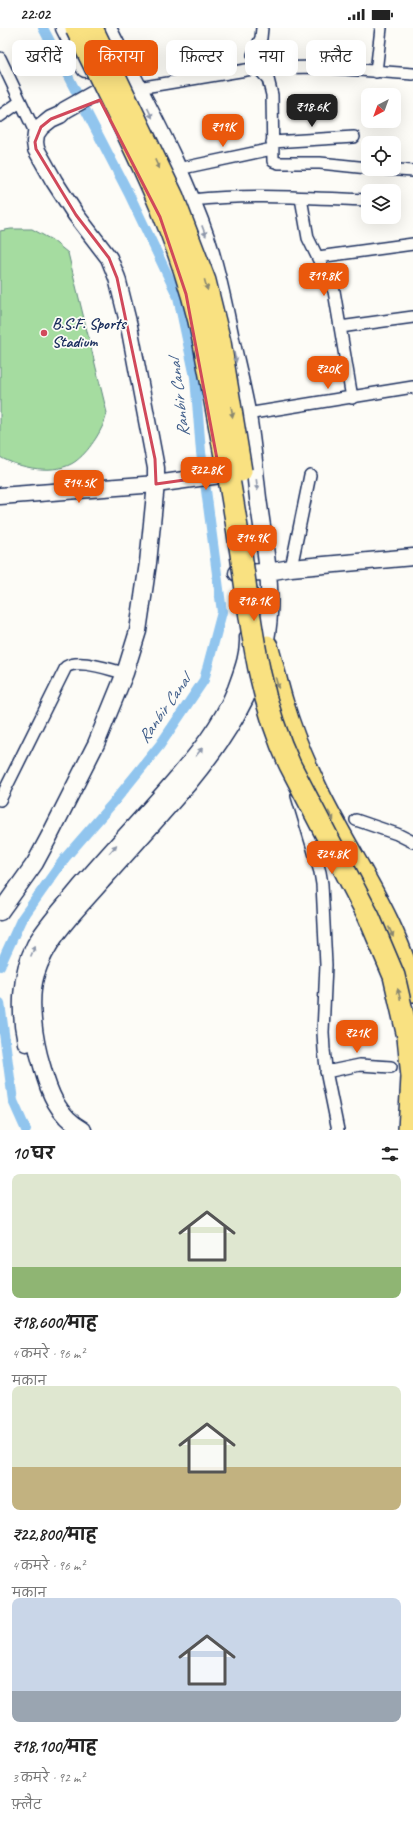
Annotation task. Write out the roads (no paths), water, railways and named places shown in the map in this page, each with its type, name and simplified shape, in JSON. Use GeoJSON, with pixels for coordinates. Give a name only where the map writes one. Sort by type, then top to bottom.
{"type":"FeatureCollection","features":[{"type":"Feature","properties":{"kind":"highway"},"geometry":{"type":"LineString","coordinates":[[76,28],[155,194],[182,258],[204,342],[227,469],[250,619],[265,701],[278,741],[369,917],[394,976],[408,1037],[412,1077],[409,1130]]}},
{"type":"Feature","properties":{"kind":"highway"},"geometry":{"type":"LineString","coordinates":[[92,28],[173,197],[205,281],[226,369],[267,646],[283,704],[293,734],[319,794],[386,919],[401,955],[413,991]]}},
{"type":"Feature","properties":{"kind":"street"},"geometry":{"type":"LineString","coordinates":[[64,28],[95,98],[160,217],[186,294],[218,475],[256,671],[288,765],[320,872],[323,899],[325,958],[323,1032],[326,1072],[338,1130]]}},
{"type":"Feature","properties":{"kind":"street"},"geometry":{"type":"LineString","coordinates":[[83,1130],[62,1114],[52,1096],[44,1075],[36,1038],[32,1001],[36,973],[56,934],[209,758],[235,721],[249,693],[268,628],[268,572],[247,414],[218,274],[192,200],[108,28]]}},
{"type":"Feature","properties":{"kind":"street"},"geometry":{"type":"LineString","coordinates":[[260,40],[262,28]]}},
{"type":"Feature","properties":{"kind":"street"},"geometry":{"type":"LineString","coordinates":[[376,72],[381,28]]}},
{"type":"Feature","properties":{"kind":"street"},"geometry":{"type":"LineString","coordinates":[[0,58],[36,134]]}},
{"type":"Feature","properties":{"kind":"street"},"geometry":{"type":"LineString","coordinates":[[298,67],[319,67],[413,74]]}},
{"type":"Feature","properties":{"kind":"street"},"geometry":{"type":"LineString","coordinates":[[138,88],[245,70]]}},
{"type":"Feature","properties":{"kind":"street"},"geometry":{"type":"LineString","coordinates":[[265,76],[268,79],[272,95],[272,159],[276,163],[320,163],[361,167]]}},
{"type":"Feature","properties":{"kind":"street"},"geometry":{"type":"LineString","coordinates":[[2,907],[35,863],[50,837],[96,744],[125,673],[138,630],[148,563],[156,484],[155,459],[129,326],[117,278],[109,258],[76,215],[54,181],[36,149],[35,142],[36,134],[40,127],[51,119],[95,98]]}},
{"type":"Feature","properties":{"kind":"street"},"geometry":{"type":"LineString","coordinates":[[0,116],[20,102]]}},
{"type":"Feature","properties":{"kind":"street"},"geometry":{"type":"LineString","coordinates":[[178,169],[272,145],[354,137]]}},
{"type":"Feature","properties":{"kind":"street"},"geometry":{"type":"LineString","coordinates":[[401,170],[413,171]]}},
{"type":"Feature","properties":{"kind":"street"},"geometry":{"type":"LineString","coordinates":[[192,200],[220,197],[262,196],[361,200]]}},
{"type":"Feature","properties":{"kind":"street"},"geometry":{"type":"LineString","coordinates":[[301,198],[307,234],[334,290],[352,398]]}},
{"type":"Feature","properties":{"kind":"street"},"geometry":{"type":"LineString","coordinates":[[318,257],[413,244]]}},
{"type":"Feature","properties":{"kind":"street"},"geometry":{"type":"LineString","coordinates":[[340,327],[413,317]]}},
{"type":"Feature","properties":{"kind":"street"},"geometry":{"type":"LineString","coordinates":[[247,414],[413,387]]}},
{"type":"Feature","properties":{"kind":"street"},"geometry":{"type":"LineString","coordinates":[[0,496],[156,484],[218,475]]}},
{"type":"Feature","properties":{"kind":"street"},"geometry":{"type":"LineString","coordinates":[[291,568],[310,475]]}},
{"type":"Feature","properties":{"kind":"street"},"geometry":{"type":"LineString","coordinates":[[237,573],[268,572],[291,568],[413,557]]}},
{"type":"Feature","properties":{"kind":"street"},"geometry":{"type":"LineString","coordinates":[[68,1130],[56,1120],[41,1096],[26,1040],[22,1007],[24,980],[31,953],[51,922],[208,740],[229,705],[239,680],[245,663],[248,646],[248,634]]}},
{"type":"Feature","properties":{"kind":"street"},"geometry":{"type":"LineString","coordinates":[[0,800],[66,667],[71,664],[80,663],[125,673]]}},
{"type":"Feature","properties":{"kind":"street"},"geometry":{"type":"LineString","coordinates":[[356,820],[397,834],[413,842]]}},
{"type":"Feature","properties":{"kind":"street"},"geometry":{"type":"LineString","coordinates":[[326,1072],[360,1065],[390,1068]]}},
{"type":"Feature","properties":{"kind":"waterway","name":"Ranbir Canal"},"geometry":{"type":"LineString","coordinates":[[0,966],[21,920],[65,858],[113,803],[160,745],[204,680],[222,612],[201,452],[195,377],[178,297],[130,196],[43,28]]}},
{"type":"Feature","properties":{"kind":"waterway","name":"Ranbir Canal"},"geometry":{"type":"LineString","coordinates":[[0,1003],[13,1101],[26,1130]]}},
{"type":"Feature","properties":{"kind":"place","name":"B.S.F. Sports Stadium"},"geometry":{"type":"Point","coordinates":[44,333]}}]}
